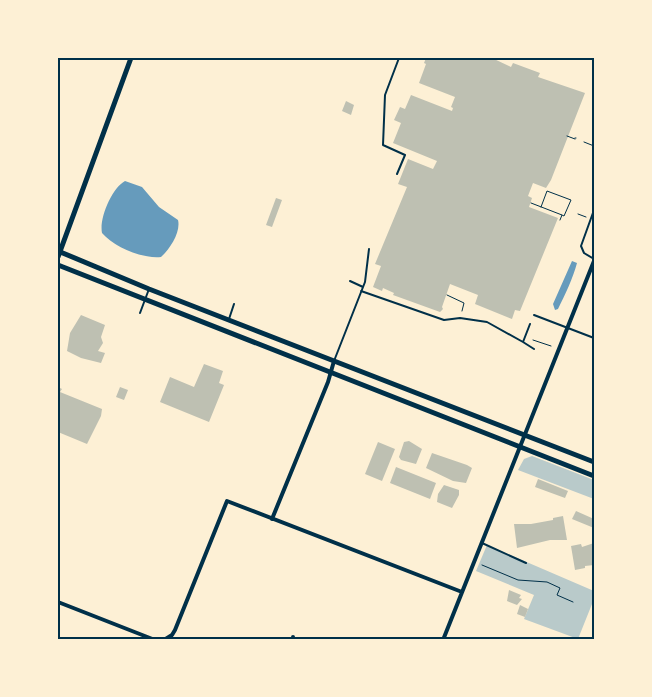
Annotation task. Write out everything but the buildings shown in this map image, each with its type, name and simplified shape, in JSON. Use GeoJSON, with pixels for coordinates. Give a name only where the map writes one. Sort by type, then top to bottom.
{"type":"FeatureCollection","features":[{"type":"Feature","properties":{"kind":"main road"},"geometry":{"type":"LineString","coordinates":[[131,58],[58,253],[594,462]]}},
{"type":"Feature","properties":{"kind":"main road"},"geometry":{"type":"LineString","coordinates":[[58,265],[145,301],[594,476]]}},
{"type":"Feature","properties":{"kind":"street"},"geometry":{"type":"LineString","coordinates":[[443,640],[526,436],[594,260]]}},
{"type":"Feature","properties":{"kind":"street"},"geometry":{"type":"LineString","coordinates":[[272,519],[331,374],[334,361]]}},
{"type":"Feature","properties":{"kind":"street"},"geometry":{"type":"LineString","coordinates":[[164,640],[174,630],[227,501],[462,592]]}},
{"type":"Feature","properties":{"kind":"street"},"geometry":{"type":"LineString","coordinates":[[58,602],[155,640]]}},
{"type":"Feature","properties":{"kind":"lane"},"geometry":{"type":"LineString","coordinates":[[397,174],[405,155],[387,148],[383,137],[385,128],[385,95],[399,58]]}},
{"type":"Feature","properties":{"kind":"lane"},"geometry":{"type":"LineString","coordinates":[[594,210],[582,246],[584,253],[594,260]]}},
{"type":"Feature","properties":{"kind":"lane"},"geometry":{"type":"LineString","coordinates":[[334,361],[363,287],[369,249]]}},
{"type":"Feature","properties":{"kind":"lane"},"geometry":{"type":"LineString","coordinates":[[350,281],[363,287]]}},
{"type":"Feature","properties":{"kind":"lane"},"geometry":{"type":"LineString","coordinates":[[140,313],[149,289]]}},
{"type":"Feature","properties":{"kind":"lane"},"geometry":{"type":"LineString","coordinates":[[361,291],[444,320],[460,318],[487,322],[509,332],[534,349]]}},
{"type":"Feature","properties":{"kind":"lane"},"geometry":{"type":"LineString","coordinates":[[229,320],[234,304]]}},
{"type":"Feature","properties":{"kind":"lane"},"geometry":{"type":"LineString","coordinates":[[534,315],[594,338]]}},
{"type":"Feature","properties":{"kind":"lane"},"geometry":{"type":"LineString","coordinates":[[523,342],[530,324]]}},
{"type":"Feature","properties":{"kind":"lane"},"geometry":{"type":"LineString","coordinates":[[482,543],[526,562]]}},
{"type":"Feature","properties":{"kind":"path"},"geometry":{"type":"LineString","coordinates":[[566,136],[576,138]]}},
{"type":"Feature","properties":{"kind":"path"},"geometry":{"type":"LineString","coordinates":[[584,142],[594,146]]}},
{"type":"Feature","properties":{"kind":"path"},"geometry":{"type":"LineString","coordinates":[[541,207],[547,191],[554,192],[571,200],[564,216],[562,215],[560,220]]}},
{"type":"Feature","properties":{"kind":"path"},"geometry":{"type":"LineString","coordinates":[[530,203],[562,215]]}},
{"type":"Feature","properties":{"kind":"path"},"geometry":{"type":"LineString","coordinates":[[578,214],[586,217]]}},
{"type":"Feature","properties":{"kind":"path"},"geometry":{"type":"LineString","coordinates":[[447,296],[464,303],[462,311]]}},
{"type":"Feature","properties":{"kind":"path"},"geometry":{"type":"LineString","coordinates":[[534,340],[551,346]]}},
{"type":"Feature","properties":{"kind":"path"},"geometry":{"type":"LineString","coordinates":[[482,565],[518,580],[547,582],[560,588],[557,595],[573,602]]}},
{"type":"Feature","properties":{"kind":"shaded area"},"geometry":{"type":"Polygon","coordinates":[[[532,456],[594,480],[594,499],[518,470],[524,459],[532,456]]]}},
{"type":"Feature","properties":{"kind":"shaded area"},"geometry":{"type":"Polygon","coordinates":[[[487,545],[594,591],[594,599],[578,639],[524,619],[534,595],[476,571],[487,545]]]}},
{"type":"Feature","properties":{"kind":"water"},"geometry":{"type":"Polygon","coordinates":[[[125,181],[142,187],[159,207],[178,220],[178,230],[174,240],[161,257],[145,256],[129,251],[114,243],[102,233],[102,220],[111,197],[125,181]]]}},
{"type":"Feature","properties":{"kind":"water"},"geometry":{"type":"Polygon","coordinates":[[[572,261],[577,263],[573,275],[558,309],[555,310],[553,304],[572,261]]]}}]}
